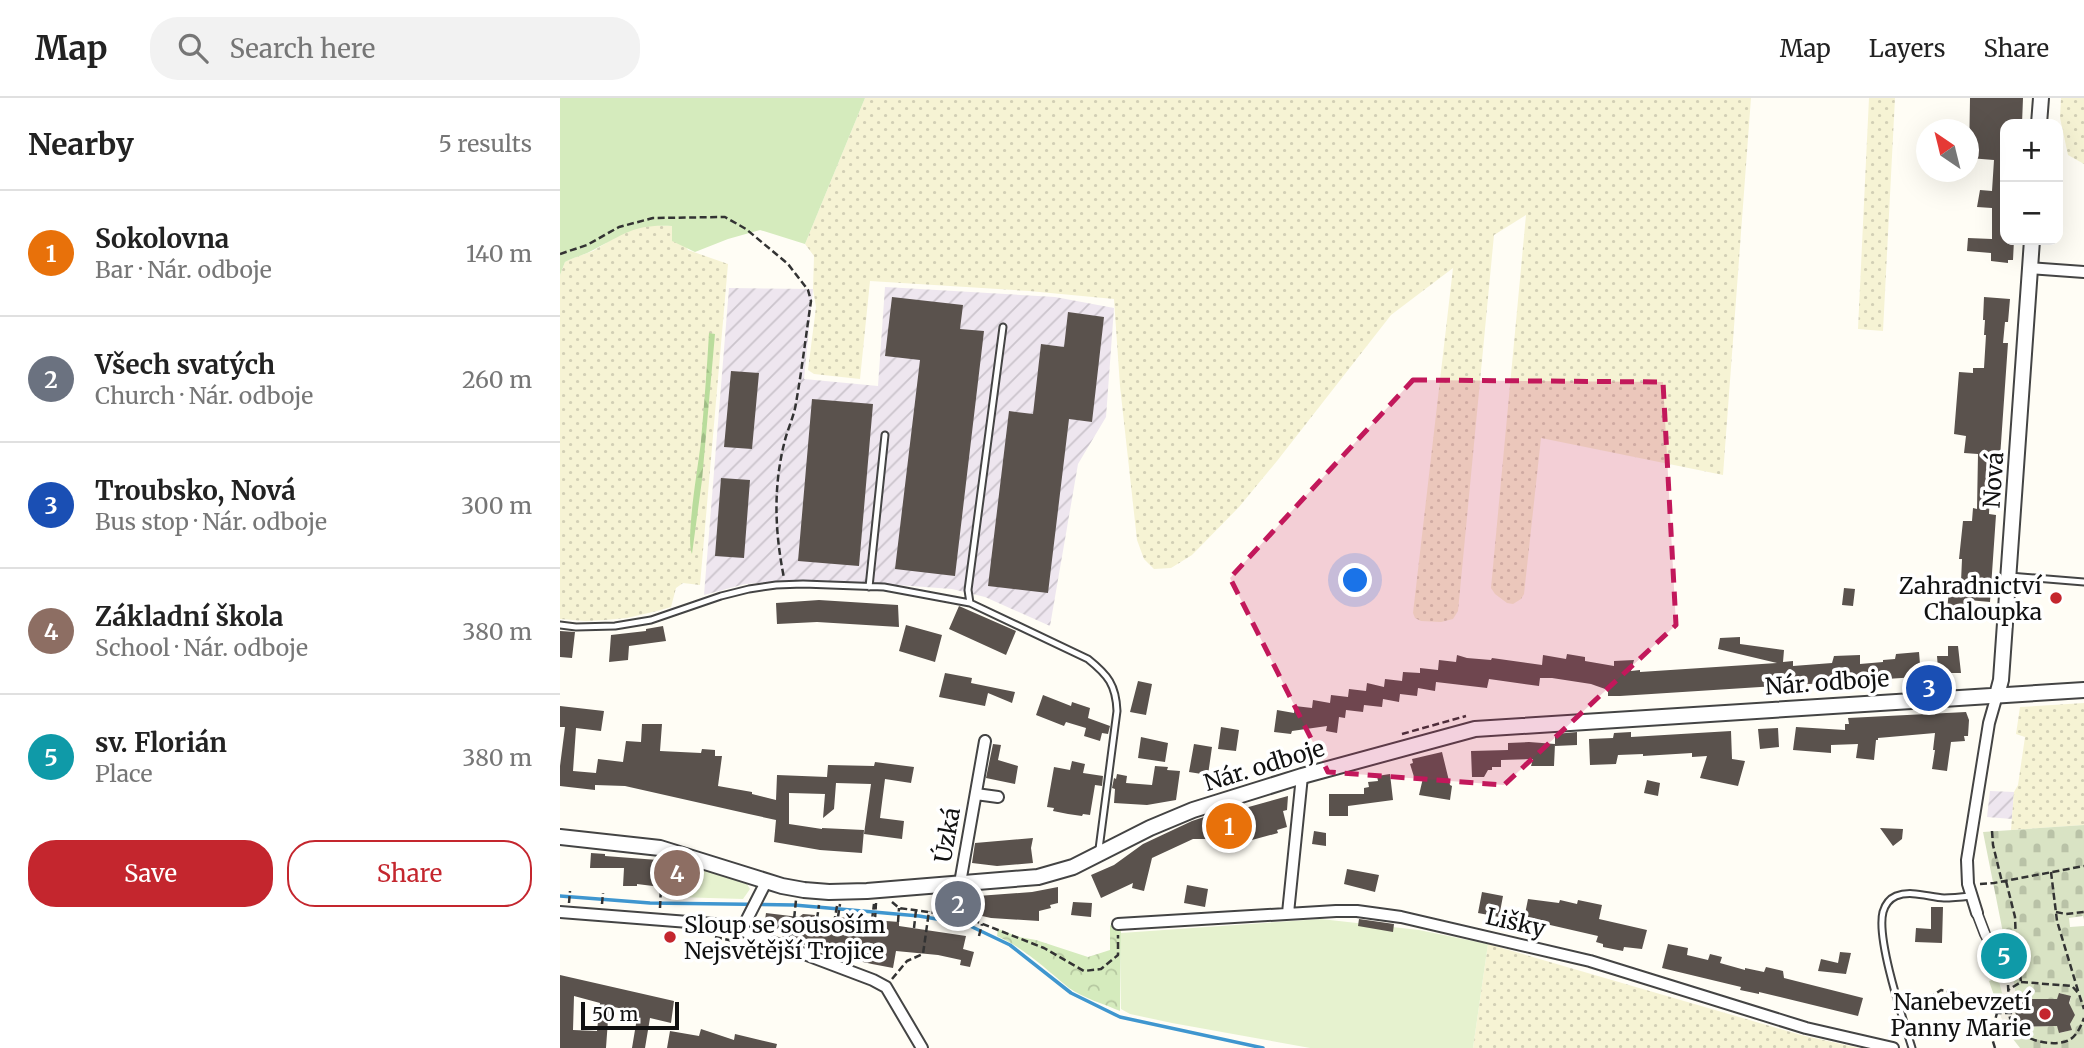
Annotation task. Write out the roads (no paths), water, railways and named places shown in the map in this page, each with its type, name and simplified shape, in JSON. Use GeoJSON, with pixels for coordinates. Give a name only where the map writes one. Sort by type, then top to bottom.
{"type":"FeatureCollection","features":[{"type":"Feature","properties":{"kind":"street"},"geometry":{"type":"LineString","coordinates":[[2039,119],[2041,98]]}},
{"type":"Feature","properties":{"kind":"street","name":"Nová"},"geometry":{"type":"LineString","coordinates":[[1997,695],[2001,680],[2032,245]]}},
{"type":"Feature","properties":{"kind":"street"},"geometry":{"type":"LineString","coordinates":[[2030,268],[2084,272]]}},
{"type":"Feature","properties":{"kind":"street","name":"Nár. odboje"},"geometry":{"type":"LineString","coordinates":[[560,837],[660,848],[766,882],[804,890],[829,892],[1038,877],[1073,867],[1150,828],[1193,810],[1302,776],[1475,729],[2084,690]]}},
{"type":"Feature","properties":{"kind":"street"},"geometry":{"type":"LineString","coordinates":[[1997,695],[1989,723],[1967,860],[1970,890],[1977,912],[2007,975]]}},
{"type":"Feature","properties":{"kind":"street","name":"Úzká"},"geometry":{"type":"LineString","coordinates":[[960,883],[985,741]]}},
{"type":"Feature","properties":{"kind":"street"},"geometry":{"type":"LineString","coordinates":[[1288,914],[1302,776]]}},
{"type":"Feature","properties":{"kind":"street","name":"Úzká"},"geometry":{"type":"LineString","coordinates":[[976,794],[998,797]]}},
{"type":"Feature","properties":{"kind":"street"},"geometry":{"type":"LineString","coordinates":[[741,931],[766,882]]}},
{"type":"Feature","properties":{"kind":"street","name":"Lišky"},"geometry":{"type":"LineString","coordinates":[[1118,925],[1357,911],[1422,921],[1590,961],[1806,1028],[1893,1048]]}},
{"type":"Feature","properties":{"kind":"street"},"geometry":{"type":"LineString","coordinates":[[560,912],[727,925],[791,949],[886,987],[922,1048]]}},
{"type":"Feature","properties":{"kind":"lane"},"geometry":{"type":"LineString","coordinates":[[970,603],[968,590],[1003,327]]}},
{"type":"Feature","properties":{"kind":"lane"},"geometry":{"type":"LineString","coordinates":[[869,587],[885,435]]}},
{"type":"Feature","properties":{"kind":"lane"},"geometry":{"type":"LineString","coordinates":[[2009,576],[2084,582]]}},
{"type":"Feature","properties":{"kind":"lane"},"geometry":{"type":"LineString","coordinates":[[560,625],[615,626],[650,620],[721,596],[785,584],[884,587],[970,603],[1088,659],[1102,670],[1111,682],[1116,695],[1117,711],[1098,856]]}},
{"type":"Feature","properties":{"kind":"lane"},"geometry":{"type":"LineString","coordinates":[[1912,1048],[1884,948],[1883,913],[1887,903],[1896,896],[1909,894],[1946,898],[1970,890]]}},
{"type":"Feature","properties":{"kind":"waterway"},"geometry":{"type":"LineString","coordinates":[[560,896],[650,903],[794,905],[919,916],[966,924],[1010,945],[1071,993],[1120,1017],[1263,1048]]}},
{"type":"Feature","properties":{"kind":"place","name":"Zahradnictví Chaloupka"},"geometry":{"type":"Point","coordinates":[2056,598]}},
{"type":"Feature","properties":{"kind":"place","name":"Troubsko, Nová"},"geometry":{"type":"Point","coordinates":[1929,688]}},
{"type":"Feature","properties":{"kind":"place","name":"Sokolovna"},"geometry":{"type":"Point","coordinates":[1229,826]}},
{"type":"Feature","properties":{"kind":"place","name":"Základní škola"},"geometry":{"type":"Point","coordinates":[677,873]}},
{"type":"Feature","properties":{"kind":"place","name":"Všech svatých"},"geometry":{"type":"Point","coordinates":[958,904]}},
{"type":"Feature","properties":{"kind":"place","name":"Sloup se sousoším Nejsvětější Trojice"},"geometry":{"type":"Point","coordinates":[670,937]}},
{"type":"Feature","properties":{"kind":"place","name":"sv. Florián"},"geometry":{"type":"Point","coordinates":[2004,956]}},
{"type":"Feature","properties":{"kind":"place","name":"Nanebevzetí Panny Marie"},"geometry":{"type":"Point","coordinates":[2045,1014]}}]}
